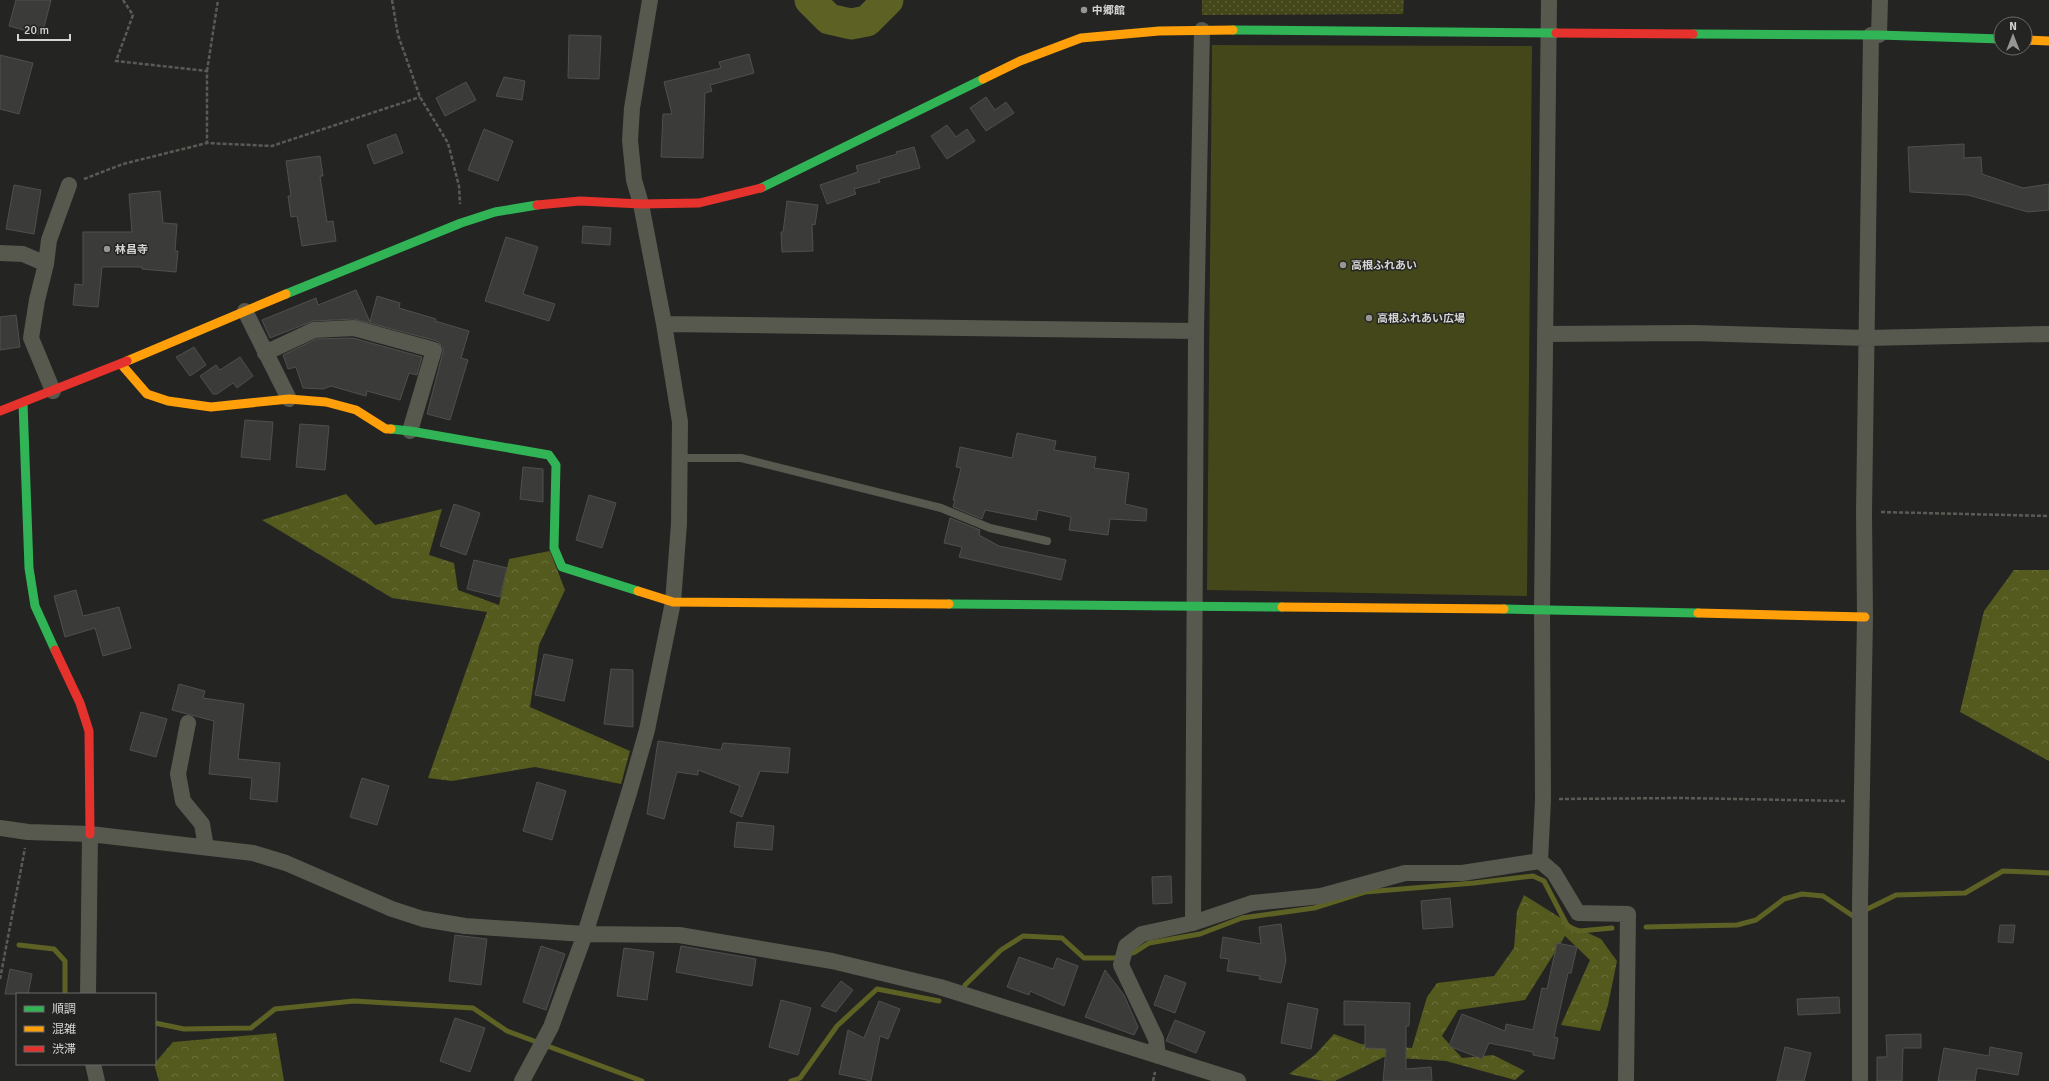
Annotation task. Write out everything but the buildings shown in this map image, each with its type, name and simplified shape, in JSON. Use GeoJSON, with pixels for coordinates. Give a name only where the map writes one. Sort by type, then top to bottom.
{"type":"FeatureCollection","features":[{"type":"Feature","properties":{"kind":"street"},"geometry":{"type":"LineString","coordinates":[[522,1081],[551,1027],[585,934],[647,730],[673,602],[679,524],[680,422],[664,324],[641,204],[634,180],[630,140],[632,108],[650,0]]}},
{"type":"Feature","properties":{"kind":"street"},"geometry":{"type":"LineString","coordinates":[[1548,0],[1549,32],[1542,609],[1543,800],[1540,860],[1554,873],[1578,913],[1628,914],[1626,1081]]}},
{"type":"Feature","properties":{"kind":"street"},"geometry":{"type":"LineString","coordinates":[[1860,1081],[1860,902],[1866,617],[1864,512],[1867,338],[1875,35],[1880,0]]}},
{"type":"Feature","properties":{"kind":"street"},"geometry":{"type":"LineString","coordinates":[[1193,923],[1196,608],[1196,331],[1202,30]]}},
{"type":"Feature","properties":{"kind":"street"},"geometry":{"type":"LineString","coordinates":[[0,411],[121,364],[245,311],[461,224],[495,212],[532,205],[580,201],[641,204],[699,202],[758,190],[1020,61],[1081,38],[1159,31],[1202,30],[1875,35],[1993,39]]}},
{"type":"Feature","properties":{"kind":"street"},"geometry":{"type":"LineString","coordinates":[[2033,40],[2049,41]]}},
{"type":"Feature","properties":{"kind":"street"},"geometry":{"type":"LineString","coordinates":[[53,391],[31,338],[37,300],[46,264],[49,240],[69,185]]}},
{"type":"Feature","properties":{"kind":"street"},"geometry":{"type":"LineString","coordinates":[[0,253],[23,254],[46,264]]}},
{"type":"Feature","properties":{"kind":"street"},"geometry":{"type":"LineString","coordinates":[[245,311],[289,399]]}},
{"type":"Feature","properties":{"kind":"street"},"geometry":{"type":"LineString","coordinates":[[664,324],[1196,331]]}},
{"type":"Feature","properties":{"kind":"street"},"geometry":{"type":"LineString","coordinates":[[265,353],[314,330],[354,328],[434,350],[410,431]]}},
{"type":"Feature","properties":{"kind":"street"},"geometry":{"type":"LineString","coordinates":[[1545,334],[1693,333],[1867,338],[2049,334]]}},
{"type":"Feature","properties":{"kind":"street"},"geometry":{"type":"LineString","coordinates":[[121,364],[147,394],[168,402],[211,407],[289,399],[326,402],[356,410],[386,429],[410,431],[549,455],[556,466],[554,548],[562,567],[673,602],[1196,608],[1542,609],[1866,617]]}},
{"type":"Feature","properties":{"kind":"street"},"geometry":{"type":"LineString","coordinates":[[23,403],[29,568],[35,606],[80,703],[88,731],[90,834],[88,993]]}},
{"type":"Feature","properties":{"kind":"street"},"geometry":{"type":"LineString","coordinates":[[188,723],[178,774],[183,801],[202,824],[206,847]]}},
{"type":"Feature","properties":{"kind":"street"},"geometry":{"type":"LineString","coordinates":[[0,828],[28,832],[90,834],[253,853],[286,863],[392,909],[423,919],[465,926],[585,934],[679,935],[832,961],[940,986],[1238,1081]]}},
{"type":"Feature","properties":{"kind":"street"},"geometry":{"type":"LineString","coordinates":[[1158,1056],[1156,1039],[1121,965],[1126,946],[1142,934],[1193,923],[1252,903],[1321,896],[1405,873],[1462,873],[1540,860]]}},
{"type":"Feature","properties":{"kind":"street"},"geometry":{"type":"LineString","coordinates":[[93,1065],[97,1081]]}},
{"type":"Feature","properties":{"kind":"lane"},"geometry":{"type":"LineString","coordinates":[[680,458],[741,458],[941,508],[990,528],[1047,541]]}},
{"type":"Feature","properties":{"kind":"path"},"geometry":{"type":"LineString","coordinates":[[123,0],[133,14],[116,61],[207,71]]}},
{"type":"Feature","properties":{"kind":"path"},"geometry":{"type":"LineString","coordinates":[[207,143],[207,71],[218,0]]}},
{"type":"Feature","properties":{"kind":"path"},"geometry":{"type":"LineString","coordinates":[[392,0],[398,35],[420,97],[448,142],[459,186],[461,224]]}},
{"type":"Feature","properties":{"kind":"path"},"geometry":{"type":"LineString","coordinates":[[69,185],[123,164],[207,143],[272,146],[420,97]]}},
{"type":"Feature","properties":{"kind":"path"},"geometry":{"type":"LineString","coordinates":[[1864,512],[2049,516]]}},
{"type":"Feature","properties":{"kind":"path"},"geometry":{"type":"LineString","coordinates":[[1543,800],[1682,798],[1863,801]]}},
{"type":"Feature","properties":{"kind":"path"},"geometry":{"type":"LineString","coordinates":[[0,979],[28,832]]}},
{"type":"Feature","properties":{"kind":"green space"},"geometry":{"type":"Polygon","coordinates":[[[1202,0],[1404,0],[1403,14],[1202,15],[1202,0]]]}},
{"type":"Feature","properties":{"kind":"green space","name":"高根ふれあい広場"},"geometry":{"type":"Polygon","coordinates":[[[1212,45],[1532,46],[1527,596],[1207,590],[1212,45]]]}},
{"type":"Feature","properties":{"kind":"green space"},"geometry":{"type":"Polygon","coordinates":[[[346,494],[375,525],[442,509],[429,555],[454,563],[458,590],[499,605],[509,559],[550,551],[565,590],[539,645],[530,707],[630,751],[621,784],[535,767],[452,781],[428,778],[487,612],[392,598],[262,520],[346,494]]]}},
{"type":"Feature","properties":{"kind":"green space"},"geometry":{"type":"Polygon","coordinates":[[[2014,570],[2049,570],[2049,761],[1960,712],[1984,611],[2014,570]]]}},
{"type":"Feature","properties":{"kind":"green space"},"geometry":{"type":"Polygon","coordinates":[[[1524,895],[1575,927],[1601,939],[1617,961],[1608,1005],[1600,1031],[1561,1025],[1590,960],[1565,936],[1525,1000],[1458,1010],[1442,1036],[1462,1058],[1493,1055],[1525,1071],[1515,1080],[1446,1061],[1384,1057],[1335,1081],[1323,1081],[1289,1074],[1315,1055],[1334,1034],[1361,1044],[1412,1048],[1427,997],[1437,983],[1494,976],[1514,948],[1517,911],[1524,895]]]}},
{"type":"Feature","properties":{"kind":"green space"},"geometry":{"type":"Polygon","coordinates":[[[276,1033],[284,1081],[159,1081],[154,1065],[156,1065],[156,1062],[173,1042],[276,1033]]]}},
{"type":"Feature","properties":{"kind":"waterway"},"geometry":{"type":"LineString","coordinates":[[810,0],[829,19],[851,24],[867,21],[888,0]]}},
{"type":"Feature","properties":{"kind":"waterway"},"geometry":{"type":"LineString","coordinates":[[1646,927],[1737,925],[1756,920],[1784,899],[1802,894],[1823,896],[1853,916],[1896,895],[1965,893],[2003,871],[2049,873]]}},
{"type":"Feature","properties":{"kind":"waterway"},"geometry":{"type":"LineString","coordinates":[[1128,954],[1135,952],[1149,943],[1200,934],[1242,918],[1314,908],[1365,892],[1474,883],[1533,876],[1544,881],[1568,927],[1580,931],[1612,928]]}},
{"type":"Feature","properties":{"kind":"waterway"},"geometry":{"type":"LineString","coordinates":[[965,985],[1001,950],[1023,936],[1062,938],[1084,958],[1120,957]]}},
{"type":"Feature","properties":{"kind":"waterway"},"geometry":{"type":"LineString","coordinates":[[19,945],[54,949],[65,961],[65,993]]}},
{"type":"Feature","properties":{"kind":"waterway"},"geometry":{"type":"LineString","coordinates":[[791,1081],[800,1078],[837,1026],[877,989],[939,1001]]}},
{"type":"Feature","properties":{"kind":"waterway"},"geometry":{"type":"LineString","coordinates":[[156,1023],[184,1029],[251,1028],[275,1009],[354,1001],[473,1008],[507,1031],[642,1081]]}},
{"type":"Feature","properties":{"kind":"traffic: fast"},"geometry":{"type":"LineString","coordinates":[[1233,30],[1556,33]]}},
{"type":"Feature","properties":{"kind":"traffic: fast"},"geometry":{"type":"LineString","coordinates":[[1693,34],[1879,35],[1993,39]]}},
{"type":"Feature","properties":{"kind":"traffic: fast"},"geometry":{"type":"LineString","coordinates":[[761,188],[983,79]]}},
{"type":"Feature","properties":{"kind":"traffic: fast"},"geometry":{"type":"LineString","coordinates":[[286,294],[461,223],[495,212],[537,205]]}},
{"type":"Feature","properties":{"kind":"traffic: fast"},"geometry":{"type":"LineString","coordinates":[[23,403],[29,568],[35,606],[55,650]]}},
{"type":"Feature","properties":{"kind":"traffic: fast"},"geometry":{"type":"LineString","coordinates":[[391,429],[549,455],[556,465],[554,548],[562,567],[638,591]]}},
{"type":"Feature","properties":{"kind":"traffic: fast"},"geometry":{"type":"LineString","coordinates":[[949,604],[1282,607]]}},
{"type":"Feature","properties":{"kind":"traffic: fast"},"geometry":{"type":"LineString","coordinates":[[1504,609],[1698,613]]}},
{"type":"Feature","properties":{"kind":"traffic: slow"},"geometry":{"type":"LineString","coordinates":[[983,79],[1020,61],[1081,38],[1159,31],[1233,30]]}},
{"type":"Feature","properties":{"kind":"traffic: slow"},"geometry":{"type":"LineString","coordinates":[[2033,40],[2049,41]]}},
{"type":"Feature","properties":{"kind":"traffic: slow"},"geometry":{"type":"LineString","coordinates":[[127,361],[286,294]]}},
{"type":"Feature","properties":{"kind":"traffic: slow"},"geometry":{"type":"LineString","coordinates":[[121,364],[147,394],[168,401],[211,407],[289,399],[326,402],[356,410],[386,429],[391,429]]}},
{"type":"Feature","properties":{"kind":"traffic: slow"},"geometry":{"type":"LineString","coordinates":[[638,591],[673,602],[949,604]]}},
{"type":"Feature","properties":{"kind":"traffic: slow"},"geometry":{"type":"LineString","coordinates":[[1282,607],[1504,609]]}},
{"type":"Feature","properties":{"kind":"traffic: slow"},"geometry":{"type":"LineString","coordinates":[[1698,613],[1865,617]]}},
{"type":"Feature","properties":{"kind":"traffic: jam"},"geometry":{"type":"LineString","coordinates":[[1556,33],[1693,34]]}},
{"type":"Feature","properties":{"kind":"traffic: jam"},"geometry":{"type":"LineString","coordinates":[[537,205],[580,201],[641,204],[699,203],[761,188]]}},
{"type":"Feature","properties":{"kind":"traffic: jam"},"geometry":{"type":"LineString","coordinates":[[0,411],[127,361]]}},
{"type":"Feature","properties":{"kind":"traffic: jam"},"geometry":{"type":"LineString","coordinates":[[55,650],[80,703],[89,731],[90,834]]}},
{"type":"Feature","properties":{"kind":"place","name":"中郷館"},"geometry":{"type":"Point","coordinates":[1084,10]}},
{"type":"Feature","properties":{"kind":"place","name":"林昌寺"},"geometry":{"type":"Point","coordinates":[107,249]}},
{"type":"Feature","properties":{"kind":"place","name":"高根ふれあい"},"geometry":{"type":"Point","coordinates":[1343,265]}},
{"type":"Feature","properties":{"kind":"place","name":"高根ふれあい広場"},"geometry":{"type":"Point","coordinates":[1369,318]}}]}
